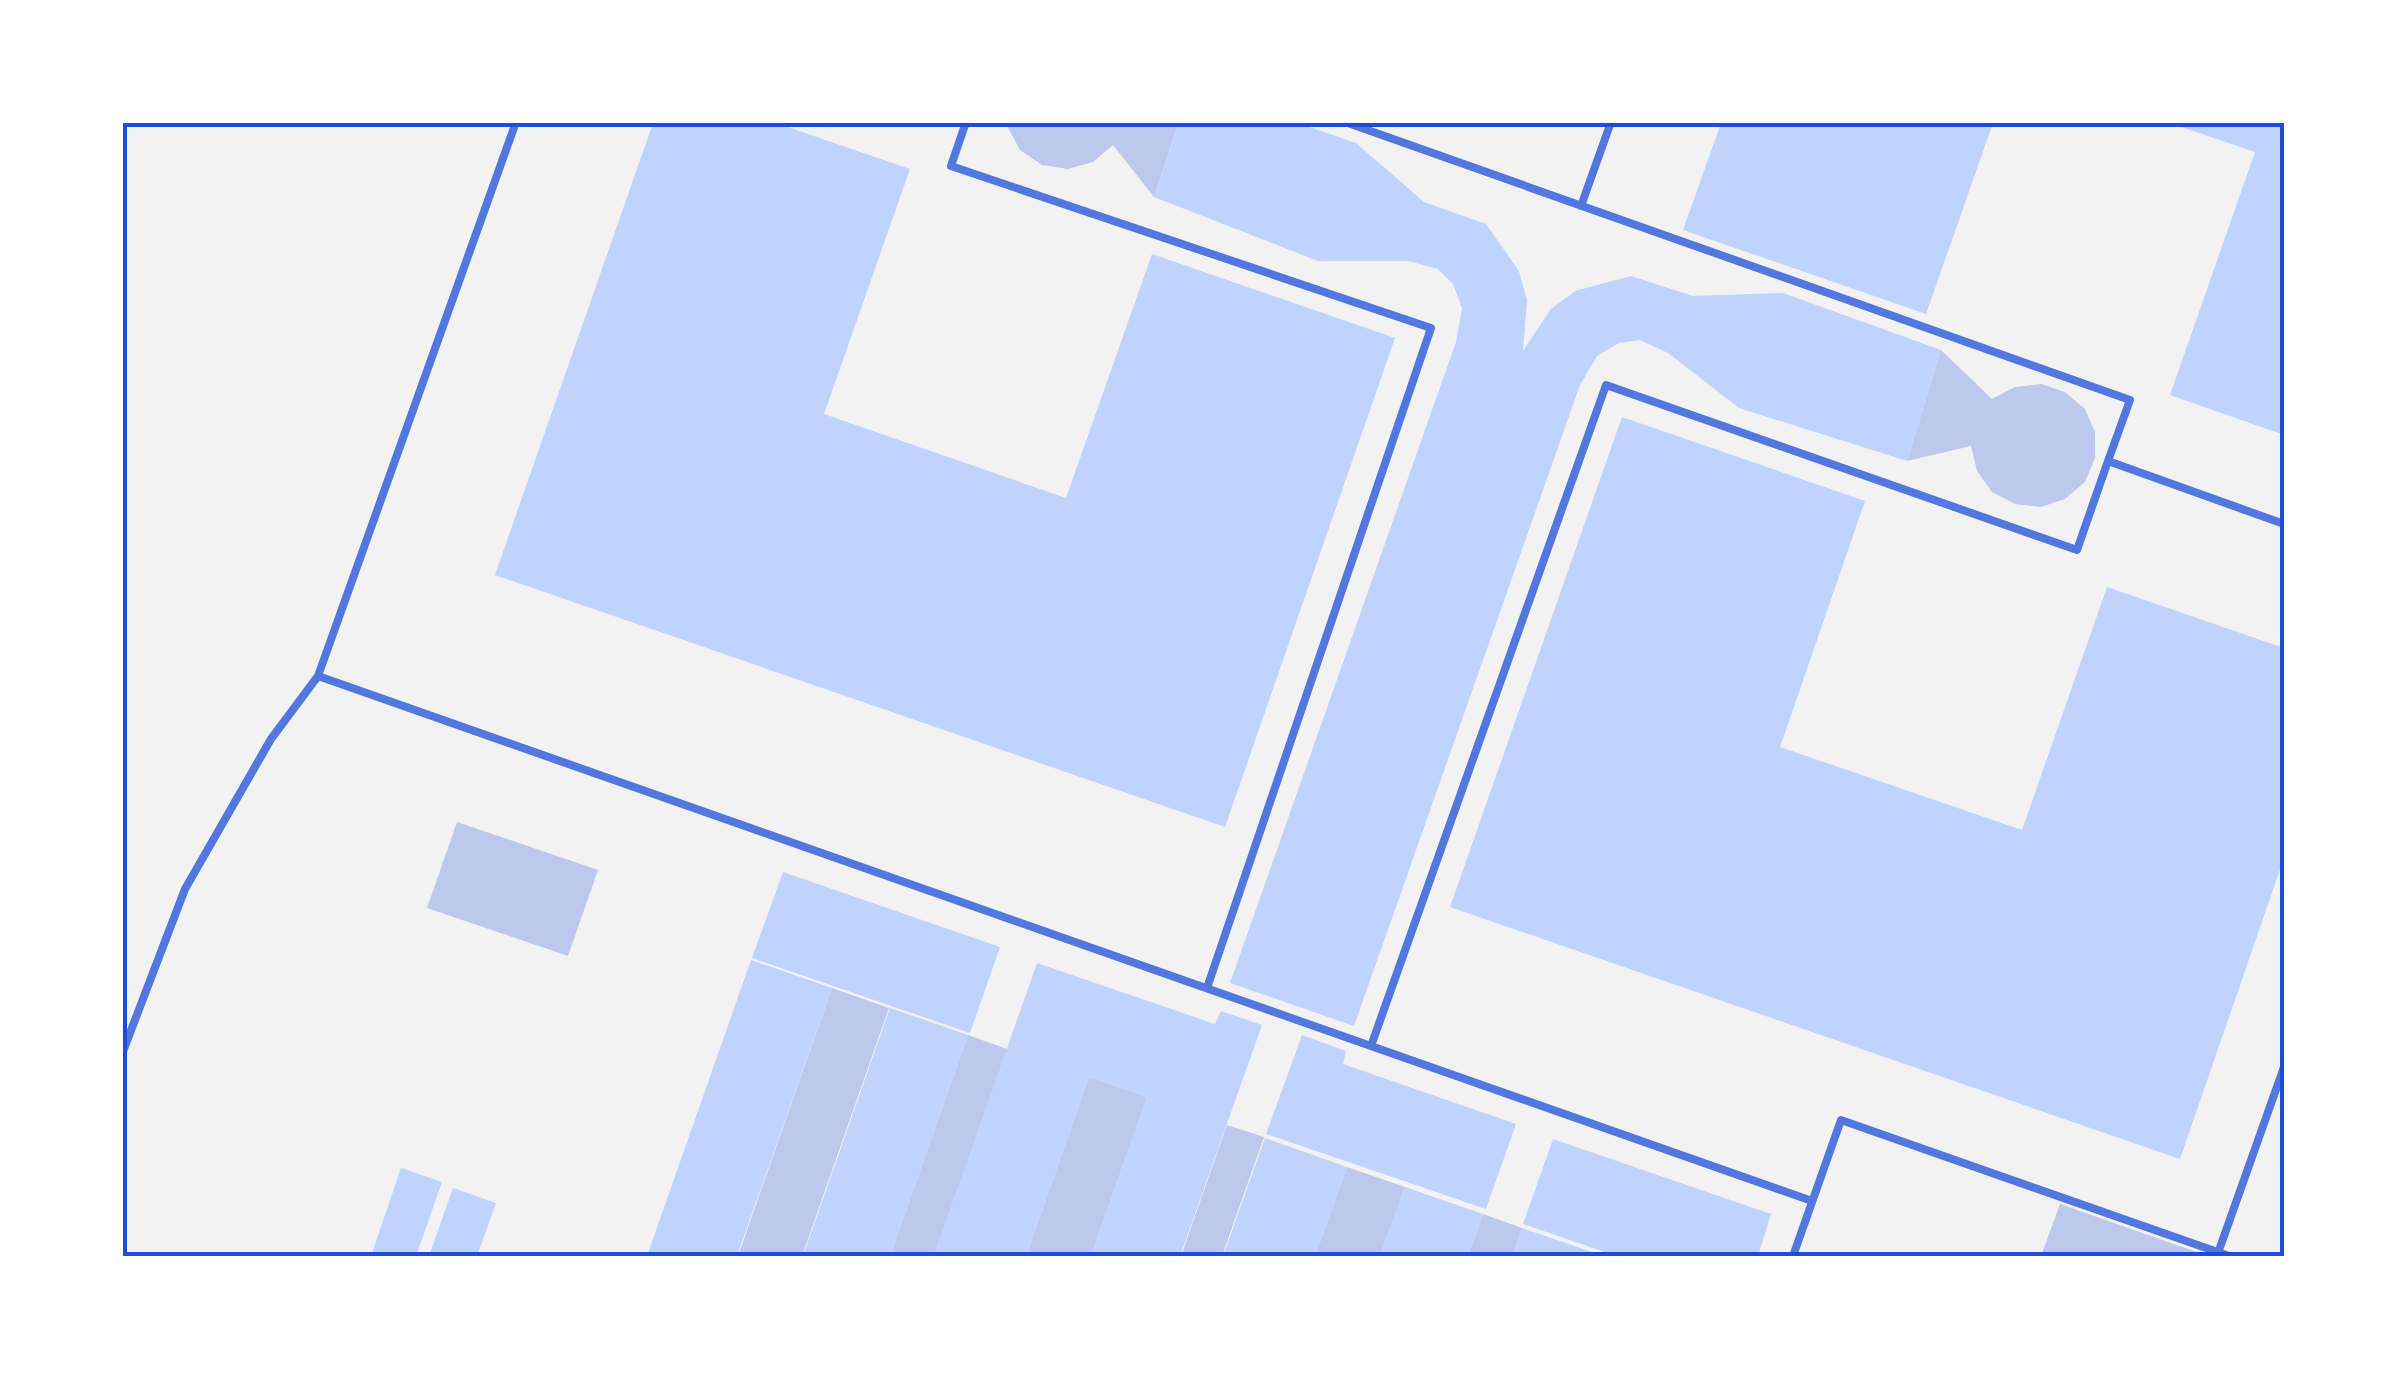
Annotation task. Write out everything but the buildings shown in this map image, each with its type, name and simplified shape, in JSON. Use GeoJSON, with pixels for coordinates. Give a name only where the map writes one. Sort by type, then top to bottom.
{"type":"FeatureCollection","features":[{"type":"Feature","properties":{"kind":"lane"},"geometry":{"type":"LineString","coordinates":[[122,1054],[185,889],[271,740],[318,676],[516,122]]}},
{"type":"Feature","properties":{"kind":"lane"},"geometry":{"type":"LineString","coordinates":[[966,122],[951,166],[1431,328],[1207,988]]}},
{"type":"Feature","properties":{"kind":"lane"},"geometry":{"type":"LineString","coordinates":[[1346,122],[2130,400],[2077,550],[1606,385],[1371,1046]]}},
{"type":"Feature","properties":{"kind":"lane"},"geometry":{"type":"LineString","coordinates":[[1582,206],[1612,122]]}},
{"type":"Feature","properties":{"kind":"lane"},"geometry":{"type":"LineString","coordinates":[[2108,461],[2284,524]]}},
{"type":"Feature","properties":{"kind":"lane"},"geometry":{"type":"LineString","coordinates":[[318,676],[1812,1201]]}},
{"type":"Feature","properties":{"kind":"lane"},"geometry":{"type":"LineString","coordinates":[[2218,1253],[2284,1067]]}},
{"type":"Feature","properties":{"kind":"lane"},"geometry":{"type":"LineString","coordinates":[[1793,1256],[1841,1120],[2229,1256]]}},
{"type":"Feature","properties":{"kind":"water"},"geometry":{"type":"Polygon","coordinates":[[[653,123],[776,123],[910,169],[824,414],[1066,498],[1152,254],[1395,338],[1225,827],[495,575],[653,123]]]}},
{"type":"Feature","properties":{"kind":"water"},"geometry":{"type":"Polygon","coordinates":[[[1179,123],[1298,123],[1356,143],[1424,202],[1486,224],[1519,271],[1527,300],[1523,351],[1551,309],[1575,291],[1631,276],[1693,296],[1783,293],[1941,350],[1907,461],[1739,408],[1668,353],[1640,340],[1619,343],[1597,356],[1580,385],[1354,1026],[1230,983],[1456,342],[1462,308],[1453,284],[1438,269],[1408,261],[1318,261],[1154,197],[1179,123]]]}},
{"type":"Feature","properties":{"kind":"water"},"geometry":{"type":"Polygon","coordinates":[[[1721,123],[1993,123],[1926,314],[1683,230],[1721,123]]]}},
{"type":"Feature","properties":{"kind":"water"},"geometry":{"type":"Polygon","coordinates":[[[2170,123],[2284,123],[2284,435],[2170,395],[2255,152],[2170,123]]]}},
{"type":"Feature","properties":{"kind":"water"},"geometry":{"type":"Polygon","coordinates":[[[1622,417],[1865,501],[1780,747],[2022,830],[2107,587],[2284,648],[2284,858],[2180,1159],[1450,907],[1622,417]]]}},
{"type":"Feature","properties":{"kind":"water"},"geometry":{"type":"Polygon","coordinates":[[[783,872],[1000,947],[970,1033],[752,958],[783,872]]]}},
{"type":"Feature","properties":{"kind":"water"},"geometry":{"type":"Polygon","coordinates":[[[751,960],[832,988],[737,1256],[647,1256],[751,960]]]}},
{"type":"Feature","properties":{"kind":"water"},"geometry":{"type":"Polygon","coordinates":[[[1037,963],[1215,1024],[1221,1011],[1262,1025],[1180,1256],[1091,1256],[1147,1097],[1089,1077],[1026,1256],[934,1256],[1037,963]]]}},
{"type":"Feature","properties":{"kind":"water"},"geometry":{"type":"Polygon","coordinates":[[[890,1008],[968,1035],[890,1256],[803,1256],[890,1008]]]}},
{"type":"Feature","properties":{"kind":"water"},"geometry":{"type":"Polygon","coordinates":[[[1302,1035],[1346,1051],[1343,1064],[1516,1124],[1486,1209],[1266,1134],[1302,1035]]]}},
{"type":"Feature","properties":{"kind":"water"},"geometry":{"type":"Polygon","coordinates":[[[1265,1138],[1347,1167],[1315,1256],[1223,1256],[1265,1138]]]}},
{"type":"Feature","properties":{"kind":"water"},"geometry":{"type":"Polygon","coordinates":[[[1553,1139],[1771,1214],[1758,1256],[1616,1256],[1523,1224],[1553,1139]]]}},
{"type":"Feature","properties":{"kind":"water"},"geometry":{"type":"Polygon","coordinates":[[[401,1168],[442,1182],[416,1256],[371,1256],[401,1168]]]}},
{"type":"Feature","properties":{"kind":"water"},"geometry":{"type":"Polygon","coordinates":[[[1405,1187],[1483,1214],[1468,1256],[1380,1256],[1405,1187]]]}},
{"type":"Feature","properties":{"kind":"water"},"geometry":{"type":"Polygon","coordinates":[[[453,1188],[496,1203],[477,1256],[429,1256],[453,1188]]]}},
{"type":"Feature","properties":{"kind":"water"},"geometry":{"type":"Polygon","coordinates":[[[1522,1228],[1604,1256],[1512,1256],[1522,1228]]]}}]}
